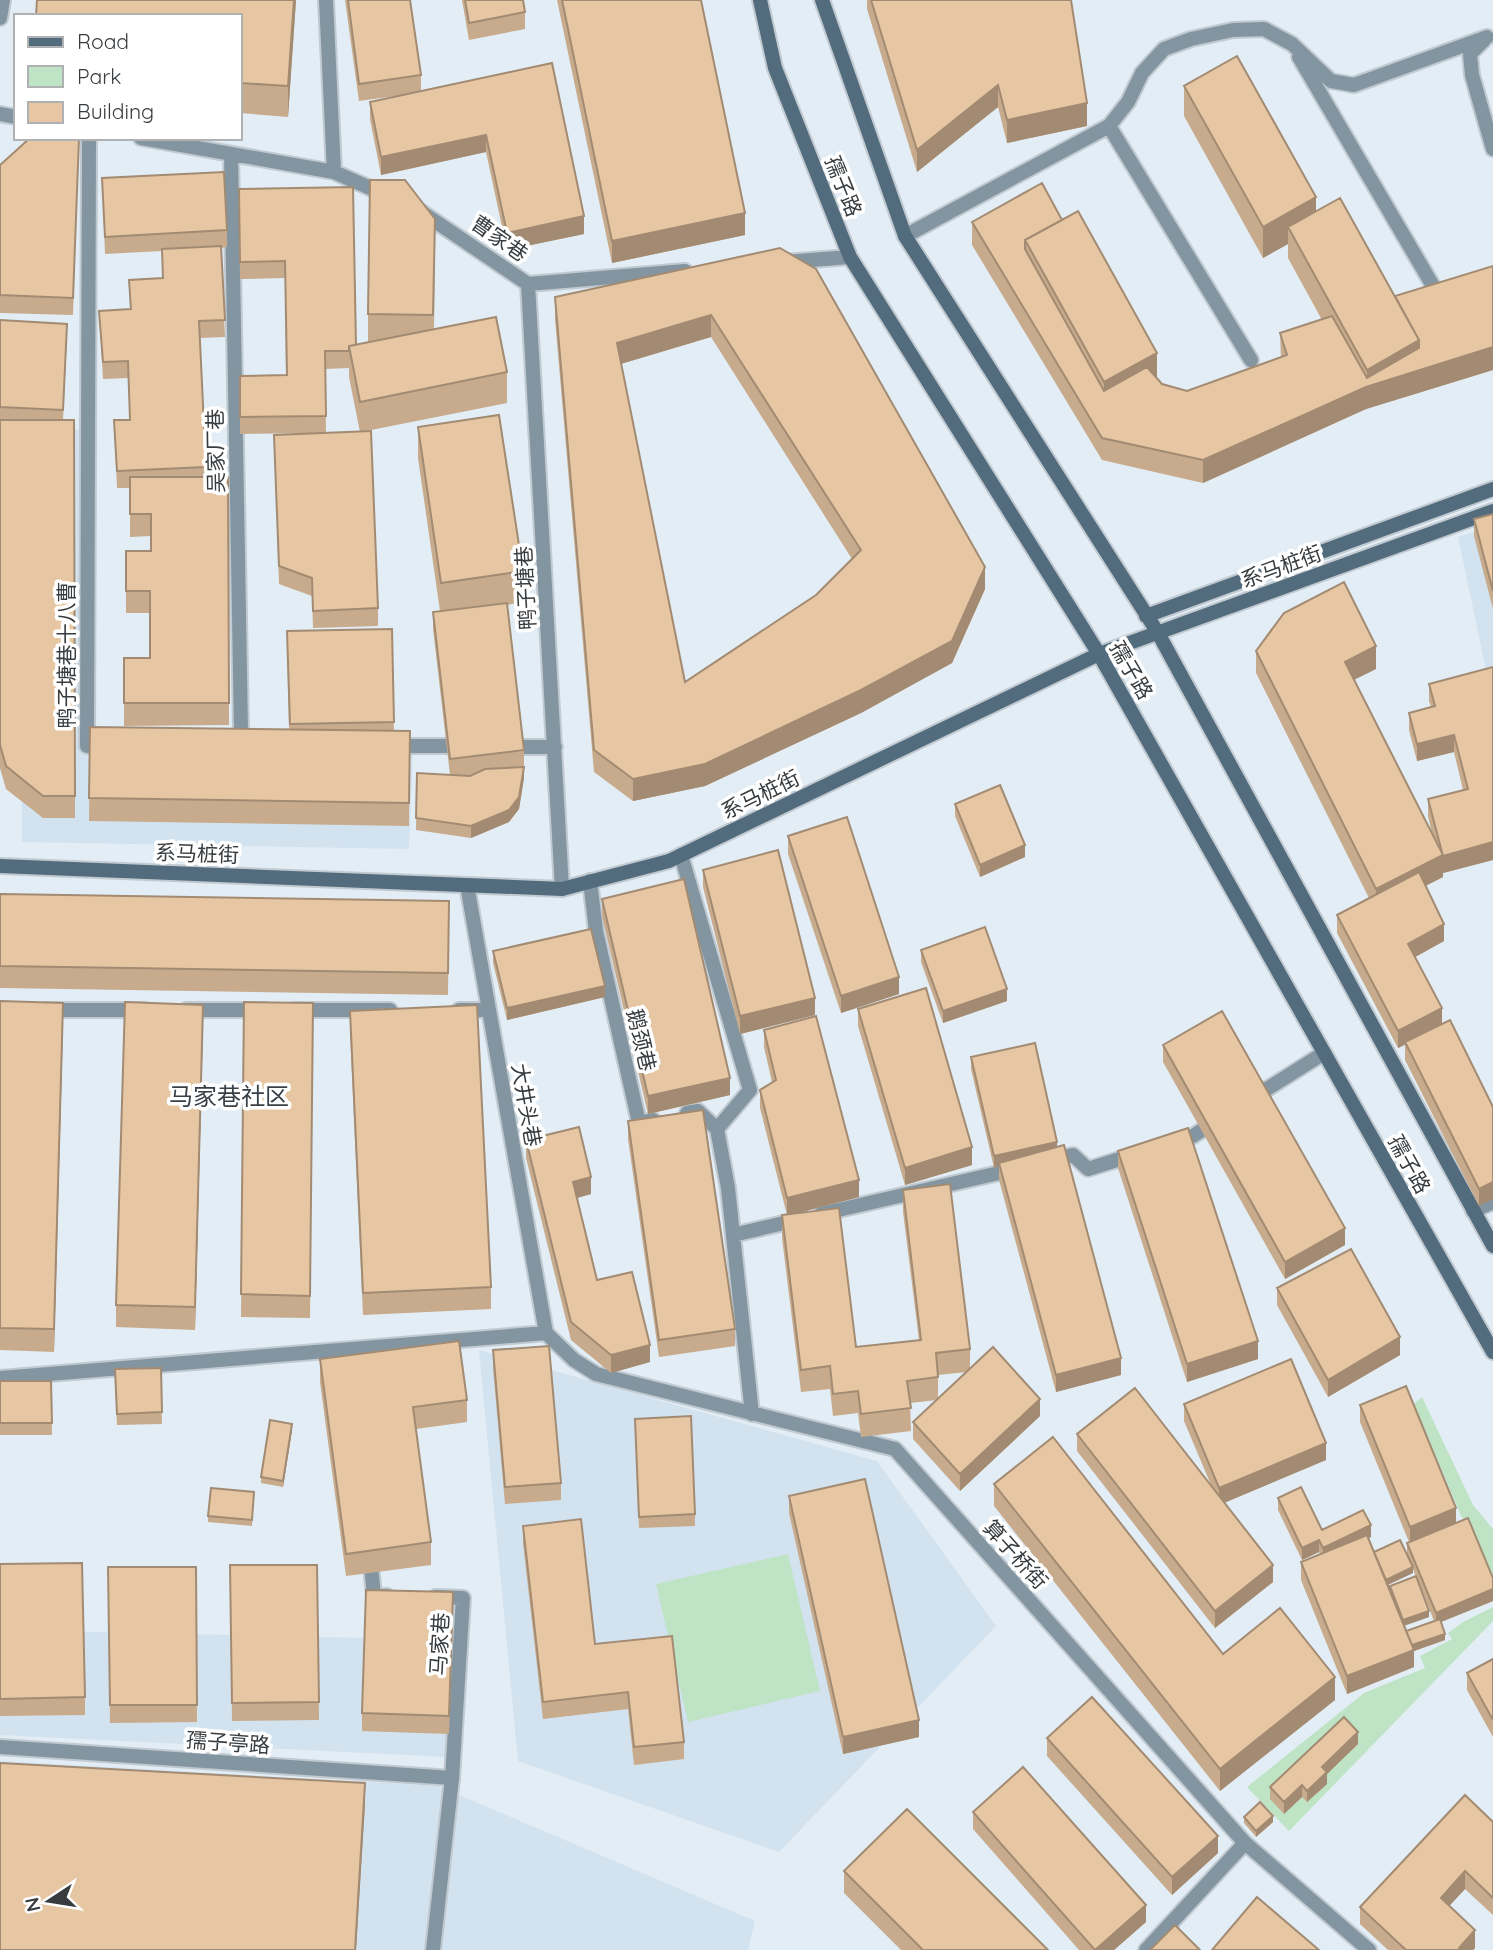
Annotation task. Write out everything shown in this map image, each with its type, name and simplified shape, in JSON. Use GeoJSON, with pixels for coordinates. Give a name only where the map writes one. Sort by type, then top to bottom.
{"type":"FeatureCollection","features":[{"type":"Feature","properties":{"kind":"main road","name":"孺子路"},"geometry":{"type":"LineString","coordinates":[[760,0],[775,68],[850,257],[1099,654],[1493,1352]]}},
{"type":"Feature","properties":{"kind":"main road","name":"孺子路"},"geometry":{"type":"LineString","coordinates":[[822,0],[905,236],[1158,633],[1493,1245]]}},
{"type":"Feature","properties":{"kind":"main road"},"geometry":{"type":"LineString","coordinates":[[1146,616],[1493,489]]}},
{"type":"Feature","properties":{"kind":"main road","name":"系马桩街"},"geometry":{"type":"LineString","coordinates":[[0,866],[562,889],[681,855],[1099,654],[1493,511]]}},
{"type":"Feature","properties":{"kind":"street"},"geometry":{"type":"LineString","coordinates":[[0,18],[3,0]]}},
{"type":"Feature","properties":{"kind":"street"},"geometry":{"type":"LineString","coordinates":[[326,0],[334,172]]}},
{"type":"Feature","properties":{"kind":"street"},"geometry":{"type":"LineString","coordinates":[[905,236],[1109,126],[1128,102],[1142,73],[1164,49],[1233,30],[1264,29],[1292,44],[1331,81],[1354,85],[1490,36]]}},
{"type":"Feature","properties":{"kind":"street"},"geometry":{"type":"LineString","coordinates":[[1490,36],[1470,54],[1472,75],[1493,149]]}},
{"type":"Feature","properties":{"kind":"street"},"geometry":{"type":"LineString","coordinates":[[1292,44],[1436,291]]}},
{"type":"Feature","properties":{"kind":"street"},"geometry":{"type":"LineString","coordinates":[[1109,126],[1251,360]]}},
{"type":"Feature","properties":{"kind":"street","name":"鸭子塘巷十八曹"},"geometry":{"type":"LineString","coordinates":[[89,140],[87,746],[127,746]]}},
{"type":"Feature","properties":{"kind":"street","name":"曹家巷"},"geometry":{"type":"LineString","coordinates":[[153,140],[334,172],[429,215],[528,284],[702,269]]}},
{"type":"Feature","properties":{"kind":"street","name":"吴家厂巷"},"geometry":{"type":"LineString","coordinates":[[231,153],[241,731],[249,745]]}},
{"type":"Feature","properties":{"kind":"street"},"geometry":{"type":"LineString","coordinates":[[769,264],[850,257]]}},
{"type":"Feature","properties":{"kind":"street","name":"鸭子塘巷"},"geometry":{"type":"LineString","coordinates":[[528,284],[562,889]]}},
{"type":"Feature","properties":{"kind":"street"},"geometry":{"type":"LineString","coordinates":[[379,746],[555,747]]}},
{"type":"Feature","properties":{"kind":"street"},"geometry":{"type":"LineString","coordinates":[[681,855],[750,1090],[717,1129],[733,1234],[752,1414]]}},
{"type":"Feature","properties":{"kind":"street","name":"鹅颈巷"},"geometry":{"type":"LineString","coordinates":[[590,881],[596,932],[639,1123],[698,1111],[717,1129]]}},
{"type":"Feature","properties":{"kind":"street","name":"大井头巷"},"geometry":{"type":"LineString","coordinates":[[467,885],[546,1333]]}},
{"type":"Feature","properties":{"kind":"street"},"geometry":{"type":"LineString","coordinates":[[27,1010],[411,1010]]}},
{"type":"Feature","properties":{"kind":"street"},"geometry":{"type":"LineString","coordinates":[[437,1010],[489,1010]]}},
{"type":"Feature","properties":{"kind":"street"},"geometry":{"type":"LineString","coordinates":[[733,1234],[1073,1156],[1088,1169],[1193,1136],[1324,1054]]}},
{"type":"Feature","properties":{"kind":"street"},"geometry":{"type":"LineString","coordinates":[[1473,1211],[1493,1202]]}},
{"type":"Feature","properties":{"kind":"street"},"geometry":{"type":"LineString","coordinates":[[0,1378],[351,1356],[546,1333]]}},
{"type":"Feature","properties":{"kind":"street","name":"算子桥街"},"geometry":{"type":"LineString","coordinates":[[546,1333],[574,1360],[596,1374],[895,1450],[1245,1843],[1369,1950]]}},
{"type":"Feature","properties":{"kind":"street"},"geometry":{"type":"LineString","coordinates":[[369,1541],[374,1596],[400,1596]]}},
{"type":"Feature","properties":{"kind":"street","name":"马家巷"},"geometry":{"type":"LineString","coordinates":[[425,1597],[463,1598],[452,1778]]}},
{"type":"Feature","properties":{"kind":"street","name":"孺子亭路"},"geometry":{"type":"LineString","coordinates":[[0,1747],[452,1778]]}},
{"type":"Feature","properties":{"kind":"street"},"geometry":{"type":"LineString","coordinates":[[433,1950],[452,1778]]}},
{"type":"Feature","properties":{"kind":"street"},"geometry":{"type":"LineString","coordinates":[[1146,1950],[1245,1843]]}},
{"type":"Feature","properties":{"kind":"shaded area"},"geometry":{"type":"Polygon","coordinates":[[[19,429],[83,430],[81,748],[413,749],[409,849],[22,842],[19,429]]]}},
{"type":"Feature","properties":{"kind":"shaded area"},"geometry":{"type":"Polygon","coordinates":[[[1493,525],[1493,677],[1487,675],[1458,537],[1493,525]]]}},
{"type":"Feature","properties":{"kind":"shaded area"},"geometry":{"type":"Polygon","coordinates":[[[479,1350],[877,1461],[996,1626],[779,1852],[518,1761],[479,1350]]]}},
{"type":"Feature","properties":{"kind":"shaded area"},"geometry":{"type":"Polygon","coordinates":[[[0,1630],[456,1640],[448,1757],[0,1735],[0,1630]]]}},
{"type":"Feature","properties":{"kind":"shaded area"},"geometry":{"type":"Polygon","coordinates":[[[0,1761],[438,1786],[755,1921],[748,1950],[0,1950],[0,1761]]]}},
{"type":"Feature","properties":{"kind":"green space"},"geometry":{"type":"Polygon","coordinates":[[[1422,1397],[1473,1505],[1493,1529],[1493,1579],[1471,1527],[1461,1516],[1414,1404],[1422,1397]]]}},
{"type":"Feature","properties":{"kind":"green space"},"geometry":{"type":"Polygon","coordinates":[[[788,1554],[820,1691],[688,1722],[656,1584],[788,1554]]]}},
{"type":"Feature","properties":{"kind":"green space"},"geometry":{"type":"Polygon","coordinates":[[[1493,1607],[1493,1621],[1289,1831],[1247,1787],[1364,1693],[1425,1668],[1420,1656],[1452,1639],[1448,1633],[1463,1622],[1493,1607]]]}},
{"type":"Feature","properties":{"kind":"building"},"geometry":{"type":"Polygon","coordinates":[[[37,0],[294,0],[288,86],[242,83],[242,14],[36,14],[37,0]]]}},
{"type":"Feature","properties":{"kind":"building"},"geometry":{"type":"Polygon","coordinates":[[[348,0],[410,0],[421,75],[359,84],[348,0]]]}},
{"type":"Feature","properties":{"kind":"building"},"geometry":{"type":"Polygon","coordinates":[[[465,0],[523,0],[525,12],[469,23],[465,0]]]}},
{"type":"Feature","properties":{"kind":"building"},"geometry":{"type":"Polygon","coordinates":[[[562,0],[701,0],[745,213],[612,241],[562,0]]]}},
{"type":"Feature","properties":{"kind":"building"},"geometry":{"type":"Polygon","coordinates":[[[871,0],[1071,0],[1087,103],[1007,120],[998,85],[917,150],[871,0]]]}},
{"type":"Feature","properties":{"kind":"building"},"geometry":{"type":"Polygon","coordinates":[[[1237,56],[1316,197],[1263,227],[1184,86],[1237,56]]]}},
{"type":"Feature","properties":{"kind":"building"},"geometry":{"type":"Polygon","coordinates":[[[552,63],[584,216],[507,233],[486,135],[381,157],[370,102],[552,63]]]}},
{"type":"Feature","properties":{"kind":"building"},"geometry":{"type":"Polygon","coordinates":[[[28,140],[79,140],[73,298],[0,295],[0,165],[28,140]]]}},
{"type":"Feature","properties":{"kind":"building"},"geometry":{"type":"Polygon","coordinates":[[[224,172],[227,230],[105,237],[102,178],[224,172]]]}},
{"type":"Feature","properties":{"kind":"building"},"geometry":{"type":"Polygon","coordinates":[[[370,180],[405,180],[435,219],[433,315],[368,314],[370,180]]]}},
{"type":"Feature","properties":{"kind":"building"},"geometry":{"type":"Polygon","coordinates":[[[1042,183],[1062,220],[1025,240],[1025,249],[1104,391],[1147,367],[1162,384],[1187,391],[1287,355],[1280,333],[1332,316],[1367,378],[1419,348],[1419,340],[1395,296],[1493,266],[1493,347],[1366,387],[1203,460],[1102,438],[972,222],[1042,183]]]}},
{"type":"Feature","properties":{"kind":"building"},"geometry":{"type":"Polygon","coordinates":[[[353,187],[356,345],[349,346],[349,351],[325,351],[326,416],[240,417],[240,376],[287,375],[285,261],[240,262],[239,189],[353,187]]]}},
{"type":"Feature","properties":{"kind":"building"},"geometry":{"type":"Polygon","coordinates":[[[1340,198],[1419,340],[1367,370],[1288,227],[1340,198]]]}},
{"type":"Feature","properties":{"kind":"building"},"geometry":{"type":"Polygon","coordinates":[[[1078,211],[1157,353],[1104,382],[1025,240],[1078,211]]]}},
{"type":"Feature","properties":{"kind":"building"},"geometry":{"type":"Polygon","coordinates":[[[221,246],[225,320],[199,321],[206,467],[117,471],[114,420],[130,420],[128,361],[103,362],[99,311],[131,309],[129,280],[163,278],[162,249],[221,246]]]}},
{"type":"Feature","properties":{"kind":"building"},"geometry":{"type":"Polygon","coordinates":[[[780,248],[816,269],[985,567],[952,641],[861,690],[705,764],[633,779],[594,750],[555,297],[780,248]],[[711,315],[617,343],[685,682],[816,595],[861,550],[711,315]]]}},
{"type":"Feature","properties":{"kind":"building"},"geometry":{"type":"Polygon","coordinates":[[[496,317],[507,372],[360,402],[349,346],[496,317]]]}},
{"type":"Feature","properties":{"kind":"building"},"geometry":{"type":"Polygon","coordinates":[[[0,320],[67,324],[63,410],[0,407],[0,320]]]}},
{"type":"Feature","properties":{"kind":"building"},"geometry":{"type":"Polygon","coordinates":[[[499,415],[523,571],[441,583],[418,427],[499,415]]]}},
{"type":"Feature","properties":{"kind":"building"},"geometry":{"type":"Polygon","coordinates":[[[0,420],[74,420],[75,796],[43,796],[6,766],[0,745],[0,420]]]}},
{"type":"Feature","properties":{"kind":"building"},"geometry":{"type":"Polygon","coordinates":[[[371,431],[378,608],[313,611],[312,578],[279,566],[274,435],[371,431]]]}},
{"type":"Feature","properties":{"kind":"building"},"geometry":{"type":"Polygon","coordinates":[[[130,477],[228,477],[229,703],[124,703],[124,658],[150,658],[150,591],[126,591],[126,551],[151,551],[151,514],[130,514],[130,477]]]}},
{"type":"Feature","properties":{"kind":"building"},"geometry":{"type":"Polygon","coordinates":[[[1493,514],[1493,591],[1474,519],[1493,514]]]}},
{"type":"Feature","properties":{"kind":"building"},"geometry":{"type":"Polygon","coordinates":[[[1344,582],[1376,646],[1345,662],[1443,855],[1376,889],[1256,651],[1284,613],[1344,582]]]}},
{"type":"Feature","properties":{"kind":"building"},"geometry":{"type":"Polygon","coordinates":[[[507,603],[524,750],[450,759],[433,612],[507,603]]]}},
{"type":"Feature","properties":{"kind":"building"},"geometry":{"type":"Polygon","coordinates":[[[392,629],[394,722],[290,724],[287,631],[392,629]]]}},
{"type":"Feature","properties":{"kind":"building"},"geometry":{"type":"Polygon","coordinates":[[[1493,667],[1493,842],[1443,856],[1428,799],[1468,789],[1454,735],[1417,744],[1409,713],[1435,706],[1429,684],[1493,667]]]}},
{"type":"Feature","properties":{"kind":"building"},"geometry":{"type":"Polygon","coordinates":[[[90,727],[410,731],[409,803],[89,798],[90,727]]]}},
{"type":"Feature","properties":{"kind":"building"},"geometry":{"type":"Polygon","coordinates":[[[524,767],[519,797],[509,810],[471,826],[416,818],[417,773],[470,776],[485,769],[524,767]]]}},
{"type":"Feature","properties":{"kind":"building"},"geometry":{"type":"Polygon","coordinates":[[[1000,785],[1025,845],[980,865],[955,804],[1000,785]]]}},
{"type":"Feature","properties":{"kind":"building"},"geometry":{"type":"Polygon","coordinates":[[[847,817],[899,977],[841,996],[788,836],[847,817]]]}},
{"type":"Feature","properties":{"kind":"building"},"geometry":{"type":"Polygon","coordinates":[[[778,850],[815,998],[740,1016],[703,870],[778,850]]]}},
{"type":"Feature","properties":{"kind":"building"},"geometry":{"type":"Polygon","coordinates":[[[1419,872],[1444,924],[1408,944],[1442,1008],[1398,1031],[1337,915],[1419,872]]]}},
{"type":"Feature","properties":{"kind":"building"},"geometry":{"type":"Polygon","coordinates":[[[684,879],[730,1078],[648,1096],[602,899],[684,879]]]}},
{"type":"Feature","properties":{"kind":"building"},"geometry":{"type":"Polygon","coordinates":[[[0,894],[449,901],[448,973],[0,966],[0,894]]]}},
{"type":"Feature","properties":{"kind":"building"},"geometry":{"type":"Polygon","coordinates":[[[985,927],[1007,989],[943,1011],[921,950],[985,927]]]}},
{"type":"Feature","properties":{"kind":"building"},"geometry":{"type":"Polygon","coordinates":[[[591,929],[605,986],[507,1008],[493,951],[591,929]]]}},
{"type":"Feature","properties":{"kind":"building"},"geometry":{"type":"Polygon","coordinates":[[[926,988],[972,1147],[905,1168],[858,1009],[926,988]]]}},
{"type":"Feature","properties":{"kind":"building"},"geometry":{"type":"Polygon","coordinates":[[[0,1001],[63,1003],[54,1329],[0,1328],[0,1001]]]}},
{"type":"Feature","properties":{"kind":"building"},"geometry":{"type":"Polygon","coordinates":[[[125,1002],[203,1005],[195,1307],[116,1305],[125,1002]]]}},
{"type":"Feature","properties":{"kind":"building"},"geometry":{"type":"Polygon","coordinates":[[[244,1002],[313,1003],[310,1296],[241,1294],[244,1002]]]}},
{"type":"Feature","properties":{"kind":"building"},"geometry":{"type":"Polygon","coordinates":[[[477,1005],[491,1287],[363,1293],[350,1011],[477,1005]]]}},
{"type":"Feature","properties":{"kind":"building"},"geometry":{"type":"Polygon","coordinates":[[[1222,1011],[1345,1228],[1285,1262],[1163,1045],[1222,1011]]]}},
{"type":"Feature","properties":{"kind":"building"},"geometry":{"type":"Polygon","coordinates":[[[816,1016],[859,1180],[787,1198],[760,1090],[776,1080],[764,1030],[816,1016]]]}},
{"type":"Feature","properties":{"kind":"building"},"geometry":{"type":"Polygon","coordinates":[[[1450,1020],[1493,1107],[1493,1182],[1479,1189],[1405,1042],[1450,1020]]]}},
{"type":"Feature","properties":{"kind":"building"},"geometry":{"type":"Polygon","coordinates":[[[1035,1043],[1057,1142],[994,1156],[971,1057],[1035,1043]]]}},
{"type":"Feature","properties":{"kind":"building"},"geometry":{"type":"Polygon","coordinates":[[[703,1110],[735,1329],[659,1340],[628,1121],[703,1110]]]}},
{"type":"Feature","properties":{"kind":"building"},"geometry":{"type":"Polygon","coordinates":[[[579,1127],[591,1177],[573,1182],[597,1280],[632,1272],[650,1345],[611,1355],[571,1322],[526,1140],[579,1127]]]}},
{"type":"Feature","properties":{"kind":"building"},"geometry":{"type":"Polygon","coordinates":[[[1188,1128],[1258,1341],[1187,1364],[1118,1151],[1188,1128]]]}},
{"type":"Feature","properties":{"kind":"building"},"geometry":{"type":"Polygon","coordinates":[[[1064,1145],[1121,1358],[1056,1375],[999,1163],[1064,1145]]]}},
{"type":"Feature","properties":{"kind":"building"},"geometry":{"type":"Polygon","coordinates":[[[950,1184],[970,1349],[936,1353],[938,1377],[907,1381],[911,1408],[861,1414],[858,1391],[833,1394],[830,1366],[801,1370],[782,1215],[839,1208],[856,1347],[921,1340],[903,1190],[950,1184]]]}},
{"type":"Feature","properties":{"kind":"building"},"geometry":{"type":"Polygon","coordinates":[[[1351,1249],[1400,1337],[1328,1380],[1277,1288],[1351,1249]]]}},
{"type":"Feature","properties":{"kind":"building"},"geometry":{"type":"Polygon","coordinates":[[[459,1341],[467,1400],[413,1407],[431,1542],[346,1554],[320,1359],[459,1341]]]}},
{"type":"Feature","properties":{"kind":"building"},"geometry":{"type":"Polygon","coordinates":[[[549,1346],[561,1483],[505,1487],[493,1350],[549,1346]]]}},
{"type":"Feature","properties":{"kind":"building"},"geometry":{"type":"Polygon","coordinates":[[[993,1347],[1040,1399],[960,1474],[913,1422],[993,1347]]]}},
{"type":"Feature","properties":{"kind":"building"},"geometry":{"type":"Polygon","coordinates":[[[1291,1359],[1326,1443],[1219,1488],[1184,1404],[1291,1359]]]}},
{"type":"Feature","properties":{"kind":"building"},"geometry":{"type":"Polygon","coordinates":[[[161,1368],[162,1412],[117,1414],[115,1369],[161,1368]]]}},
{"type":"Feature","properties":{"kind":"building"},"geometry":{"type":"Polygon","coordinates":[[[0,1381],[51,1381],[52,1423],[0,1423],[0,1381]]]}},
{"type":"Feature","properties":{"kind":"building"},"geometry":{"type":"Polygon","coordinates":[[[1406,1386],[1456,1508],[1410,1527],[1360,1405],[1406,1386]]]}},
{"type":"Feature","properties":{"kind":"building"},"geometry":{"type":"Polygon","coordinates":[[[1135,1388],[1273,1565],[1215,1611],[1077,1434],[1135,1388]]]}},
{"type":"Feature","properties":{"kind":"building"},"geometry":{"type":"Polygon","coordinates":[[[691,1416],[695,1514],[639,1517],[635,1419],[691,1416]]]}},
{"type":"Feature","properties":{"kind":"building"},"geometry":{"type":"Polygon","coordinates":[[[270,1420],[292,1424],[283,1481],[261,1477],[270,1420]]]}},
{"type":"Feature","properties":{"kind":"building"},"geometry":{"type":"Polygon","coordinates":[[[1053,1437],[1223,1654],[1280,1608],[1335,1677],[1220,1769],[994,1484],[1053,1437]]]}},
{"type":"Feature","properties":{"kind":"building"},"geometry":{"type":"Polygon","coordinates":[[[865,1479],[919,1720],[843,1737],[789,1496],[865,1479]]]}},
{"type":"Feature","properties":{"kind":"building"},"geometry":{"type":"Polygon","coordinates":[[[1301,1487],[1322,1530],[1363,1510],[1371,1525],[1323,1548],[1319,1540],[1302,1548],[1278,1498],[1301,1487]]]}},
{"type":"Feature","properties":{"kind":"building"},"geometry":{"type":"Polygon","coordinates":[[[211,1488],[254,1492],[252,1520],[208,1516],[211,1488]]]}},
{"type":"Feature","properties":{"kind":"building"},"geometry":{"type":"Polygon","coordinates":[[[1468,1518],[1493,1578],[1493,1589],[1436,1613],[1407,1543],[1468,1518]]]}},
{"type":"Feature","properties":{"kind":"building"},"geometry":{"type":"Polygon","coordinates":[[[581,1519],[595,1644],[672,1636],[684,1742],[634,1747],[628,1692],[543,1702],[523,1526],[581,1519]]]}},
{"type":"Feature","properties":{"kind":"building"},"geometry":{"type":"Polygon","coordinates":[[[1367,1535],[1414,1650],[1347,1676],[1301,1562],[1367,1535]]]}},
{"type":"Feature","properties":{"kind":"building"},"geometry":{"type":"Polygon","coordinates":[[[1400,1540],[1413,1567],[1386,1580],[1374,1552],[1400,1540]]]}},
{"type":"Feature","properties":{"kind":"building"},"geometry":{"type":"Polygon","coordinates":[[[82,1563],[85,1697],[0,1699],[0,1564],[82,1563]]]}},
{"type":"Feature","properties":{"kind":"building"},"geometry":{"type":"Polygon","coordinates":[[[230,1565],[317,1565],[319,1702],[232,1703],[230,1565]]]}},
{"type":"Feature","properties":{"kind":"building"},"geometry":{"type":"Polygon","coordinates":[[[108,1567],[196,1567],[197,1705],[110,1705],[108,1567]]]}},
{"type":"Feature","properties":{"kind":"building"},"geometry":{"type":"Polygon","coordinates":[[[1416,1576],[1429,1611],[1403,1620],[1390,1586],[1416,1576]]]}},
{"type":"Feature","properties":{"kind":"building"},"geometry":{"type":"Polygon","coordinates":[[[366,1590],[453,1592],[449,1716],[362,1713],[366,1590]]]}},
{"type":"Feature","properties":{"kind":"building"},"geometry":{"type":"Polygon","coordinates":[[[1440,1619],[1445,1634],[1412,1645],[1406,1631],[1440,1619]]]}},
{"type":"Feature","properties":{"kind":"building"},"geometry":{"type":"Polygon","coordinates":[[[1493,1659],[1493,1720],[1467,1673],[1493,1659]]]}},
{"type":"Feature","properties":{"kind":"building"},"geometry":{"type":"Polygon","coordinates":[[[1092,1697],[1218,1836],[1172,1877],[1047,1738],[1092,1697]]]}},
{"type":"Feature","properties":{"kind":"building"},"geometry":{"type":"Polygon","coordinates":[[[1344,1717],[1358,1732],[1322,1767],[1327,1772],[1307,1791],[1302,1785],[1284,1802],[1270,1787],[1344,1717]]]}},
{"type":"Feature","properties":{"kind":"building"},"geometry":{"type":"Polygon","coordinates":[[[0,1763],[365,1783],[355,1950],[0,1950],[0,1763]]]}},
{"type":"Feature","properties":{"kind":"building"},"geometry":{"type":"Polygon","coordinates":[[[1023,1767],[1146,1905],[1095,1950],[973,1812],[1023,1767]]]}},
{"type":"Feature","properties":{"kind":"building"},"geometry":{"type":"Polygon","coordinates":[[[1465,1795],[1493,1822],[1493,1898],[1465,1871],[1441,1898],[1475,1930],[1459,1948],[1462,1950],[1406,1950],[1360,1907],[1465,1795]]]}},
{"type":"Feature","properties":{"kind":"building"},"geometry":{"type":"Polygon","coordinates":[[[1260,1802],[1273,1816],[1256,1831],[1244,1817],[1260,1802]]]}},
{"type":"Feature","properties":{"kind":"building"},"geometry":{"type":"Polygon","coordinates":[[[907,1809],[1048,1950],[923,1950],[844,1871],[907,1809]]]}},
{"type":"Feature","properties":{"kind":"building"},"geometry":{"type":"Polygon","coordinates":[[[1257,1897],[1319,1950],[1212,1950],[1257,1897]]]}},
{"type":"Feature","properties":{"kind":"building"},"geometry":{"type":"Polygon","coordinates":[[[1175,1925],[1200,1950],[1150,1950],[1175,1925]]]}},
{"type":"Feature","properties":{"kind":"district","name":"马家巷社区"},"geometry":{"type":"Point","coordinates":[229,1096]}}]}
